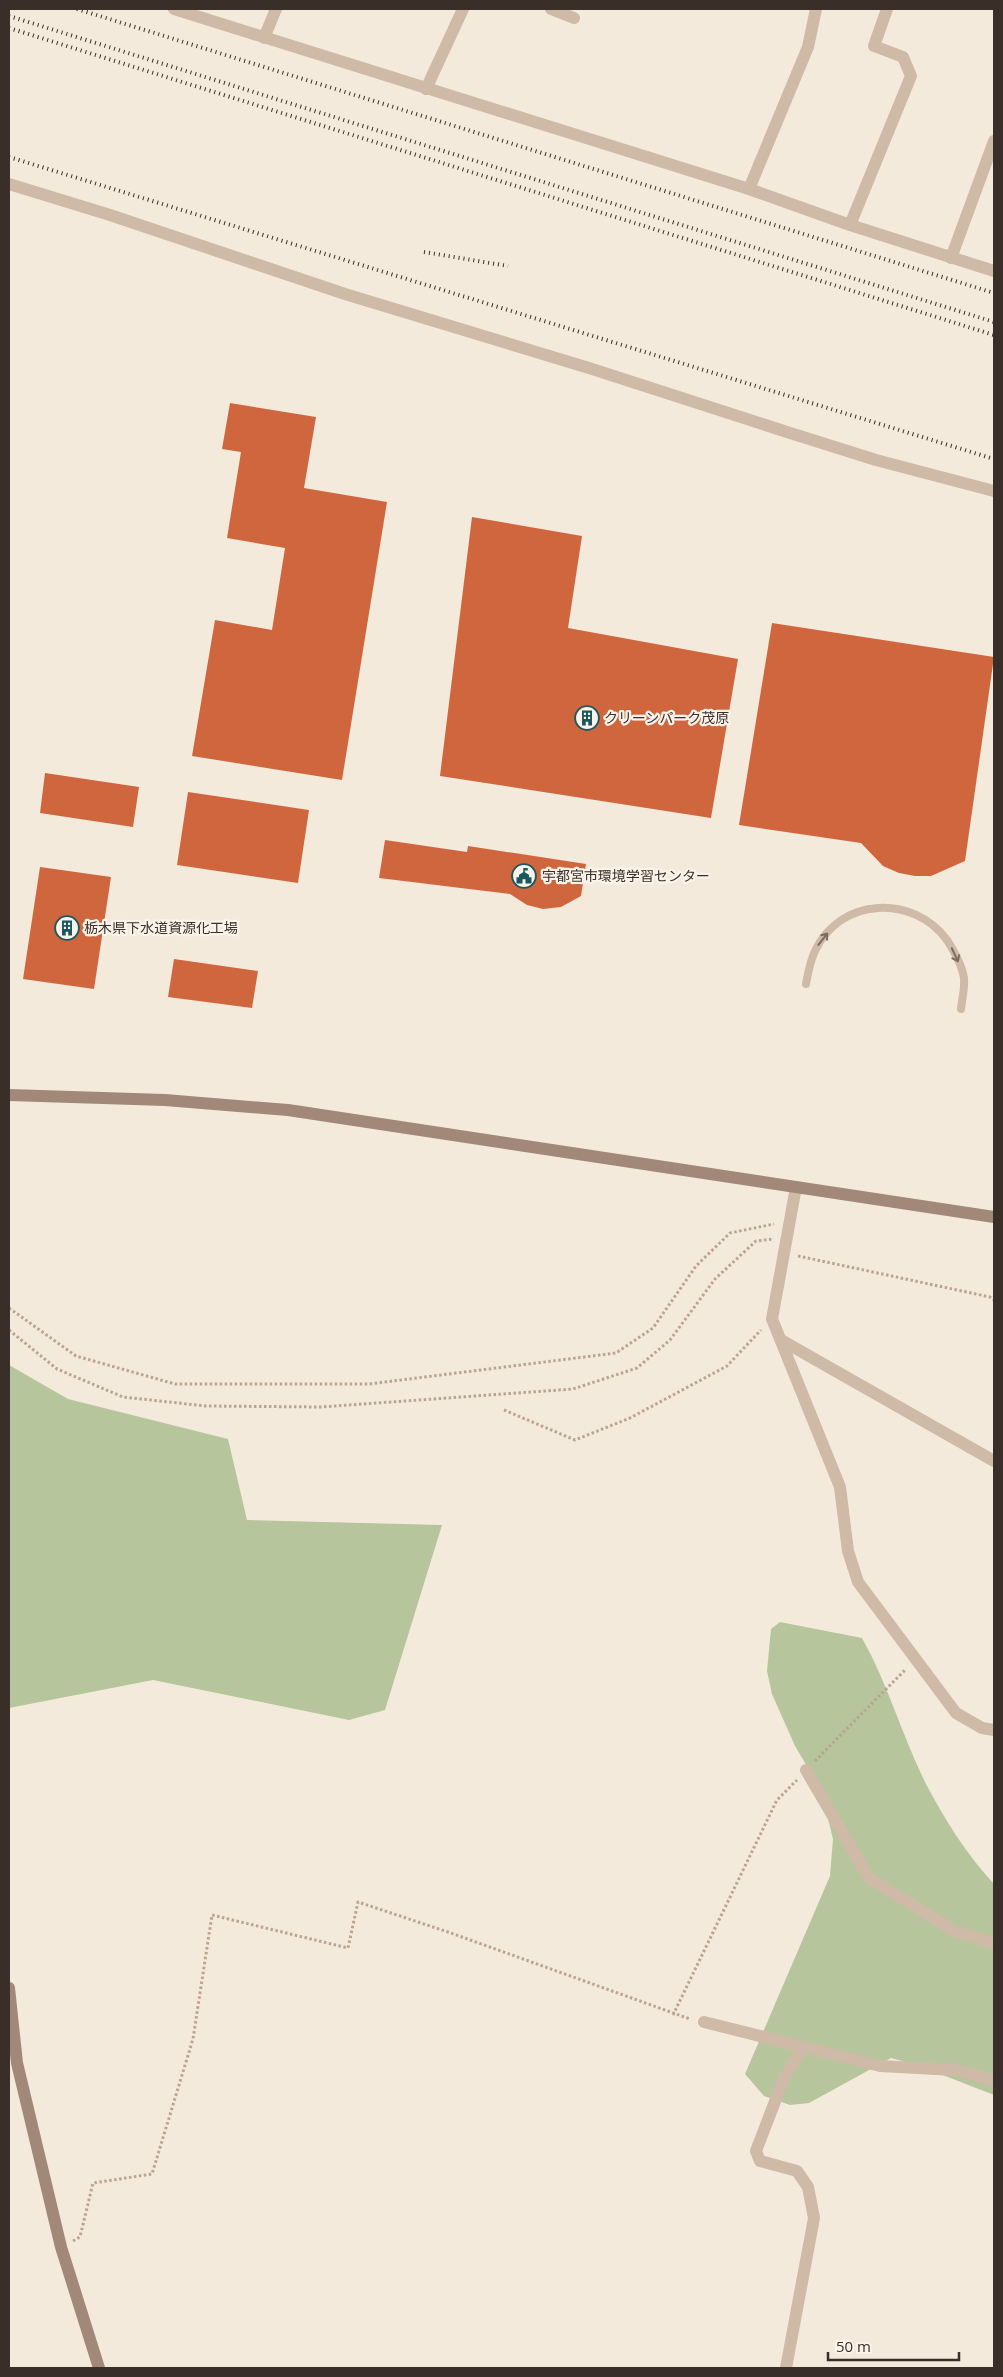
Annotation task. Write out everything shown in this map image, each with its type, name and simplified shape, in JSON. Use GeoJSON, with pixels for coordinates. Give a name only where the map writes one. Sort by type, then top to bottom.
{"type":"FeatureCollection","features":[{"type":"Feature","properties":{"kind":"street"},"geometry":{"type":"LineString","coordinates":[[174,9],[748,189],[850,225],[994,271]]}},
{"type":"Feature","properties":{"kind":"street"},"geometry":{"type":"LineString","coordinates":[[264,38],[276,9]]}},
{"type":"Feature","properties":{"kind":"street"},"geometry":{"type":"LineString","coordinates":[[426,89],[463,9]]}},
{"type":"Feature","properties":{"kind":"street"},"geometry":{"type":"LineString","coordinates":[[551,9],[574,18]]}},
{"type":"Feature","properties":{"kind":"street"},"geometry":{"type":"LineString","coordinates":[[748,189],[808,47],[816,9]]}},
{"type":"Feature","properties":{"kind":"street"},"geometry":{"type":"LineString","coordinates":[[850,225],[911,76],[903,57],[874,46],[887,9]]}},
{"type":"Feature","properties":{"kind":"street"},"geometry":{"type":"LineString","coordinates":[[950,258],[994,141]]}},
{"type":"Feature","properties":{"kind":"street"},"geometry":{"type":"LineString","coordinates":[[9,184],[110,215],[345,294],[589,368],[876,460],[994,491]]}},
{"type":"Feature","properties":{"kind":"street"},"geometry":{"type":"LineString","coordinates":[[9,1095],[165,1100],[288,1110],[994,1217]]}},
{"type":"Feature","properties":{"kind":"street"},"geometry":{"type":"LineString","coordinates":[[796,1188],[772,1319],[840,1487],[848,1552],[858,1582],[917,1658],[956,1713],[982,1728],[994,1730]]}},
{"type":"Feature","properties":{"kind":"street"},"geometry":{"type":"LineString","coordinates":[[781,1340],[994,1461]]}},
{"type":"Feature","properties":{"kind":"street"},"geometry":{"type":"LineString","coordinates":[[806,1770],[869,1878],[956,1932],[994,1943]]}},
{"type":"Feature","properties":{"kind":"street"},"geometry":{"type":"LineString","coordinates":[[9,1988],[17,2063],[62,2247],[99,2368]]}},
{"type":"Feature","properties":{"kind":"street"},"geometry":{"type":"LineString","coordinates":[[704,2022],[880,2066],[954,2070],[994,2080]]}},
{"type":"Feature","properties":{"kind":"street"},"geometry":{"type":"LineString","coordinates":[[786,2368],[814,2218],[808,2187],[797,2171],[760,2161],[756,2151],[784,2078],[804,2047]]}},
{"type":"Feature","properties":{"kind":"lane"},"geometry":{"type":"LineString","coordinates":[[806,984],[815,951],[823,938],[836,926],[864,910],[882,907],[899,908],[917,914],[931,923],[953,950],[964,978],[961,1009]]}},
{"type":"Feature","properties":{"kind":"path"},"geometry":{"type":"LineString","coordinates":[[9,1308],[76,1356],[175,1384],[369,1384],[616,1353],[653,1328],[696,1266],[730,1233],[790,1221]]}},
{"type":"Feature","properties":{"kind":"path"},"geometry":{"type":"LineString","coordinates":[[9,1330],[57,1369],[123,1396],[206,1406],[321,1407],[573,1389],[637,1368],[670,1340],[715,1279],[756,1241],[787,1237]]}},
{"type":"Feature","properties":{"kind":"path"},"geometry":{"type":"LineString","coordinates":[[784,1253],[990,1297],[994,1300]]}},
{"type":"Feature","properties":{"kind":"path"},"geometry":{"type":"LineString","coordinates":[[504,1410],[575,1440],[630,1418],[727,1366],[772,1319]]}},
{"type":"Feature","properties":{"kind":"path"},"geometry":{"type":"LineString","coordinates":[[62,2247],[80,2237],[94,2183],[152,2174],[193,2039],[212,1915],[348,1948],[358,1902],[448,1932],[674,2014],[777,1800],[917,1658]]}},
{"type":"Feature","properties":{"kind":"green space"},"geometry":{"type":"Polygon","coordinates":[[[9,1365],[68,1399],[228,1439],[247,1520],[442,1525],[385,1710],[349,1720],[153,1680],[9,1708],[9,1365]]]}},
{"type":"Feature","properties":{"kind":"green space"},"geometry":{"type":"Polygon","coordinates":[[[780,1622],[862,1638],[880,1673],[926,1784],[957,1837],[994,1884],[994,2095],[917,2065],[891,2058],[809,2103],[790,2105],[764,2096],[745,2074],[830,1876],[833,1839],[821,1790],[795,1746],[772,1694],[767,1671],[771,1629],[780,1622]]]}},
{"type":"Feature","properties":{"kind":"building"},"geometry":{"type":"Polygon","coordinates":[[[230,403],[316,417],[304,488],[387,502],[342,780],[192,756],[215,620],[272,630],[285,548],[227,538],[241,452],[222,449],[230,403]]]}},
{"type":"Feature","properties":{"kind":"building","name":"クリーンパーク茂原"},"geometry":{"type":"Polygon","coordinates":[[[472,517],[582,536],[568,628],[738,659],[711,818],[440,776],[472,517]]]}},
{"type":"Feature","properties":{"kind":"building","name":"クリーンパーク茂原"},"geometry":{"type":"Polygon","coordinates":[[[772,623],[994,657],[965,861],[931,876],[915,876],[899,873],[883,866],[861,843],[739,825],[772,623]]]}},
{"type":"Feature","properties":{"kind":"building"},"geometry":{"type":"Polygon","coordinates":[[[45,773],[139,787],[133,827],[40,813],[45,773]]]}},
{"type":"Feature","properties":{"kind":"building"},"geometry":{"type":"Polygon","coordinates":[[[188,792],[309,810],[298,883],[177,865],[188,792]]]}},
{"type":"Feature","properties":{"kind":"building","name":"宇都宮市環境学習センター"},"geometry":{"type":"Polygon","coordinates":[[[385,840],[467,852],[468,846],[586,864],[581,896],[561,907],[543,909],[527,905],[510,894],[379,878],[385,840]]]}},
{"type":"Feature","properties":{"kind":"building","name":"栃木県下水道資源化工場"},"geometry":{"type":"Polygon","coordinates":[[[40,867],[111,877],[94,989],[23,979],[40,867]]]}},
{"type":"Feature","properties":{"kind":"building"},"geometry":{"type":"Polygon","coordinates":[[[174,959],[258,971],[252,1008],[168,997],[174,959]]]}},
{"type":"Feature","properties":{"kind":"railway"},"geometry":{"type":"LineString","coordinates":[[77,9],[994,293]]}},
{"type":"Feature","properties":{"kind":"railway"},"geometry":{"type":"LineString","coordinates":[[9,16],[994,322]]}},
{"type":"Feature","properties":{"kind":"railway"},"geometry":{"type":"LineString","coordinates":[[9,28],[994,335]]}},
{"type":"Feature","properties":{"kind":"railway"},"geometry":{"type":"LineString","coordinates":[[9,157],[994,459]]}},
{"type":"Feature","properties":{"kind":"railway"},"geometry":{"type":"LineString","coordinates":[[424,252],[508,266]]}},
{"type":"Feature","properties":{"kind":"place","name":"クリーンパーク茂原"},"geometry":{"type":"Point","coordinates":[587,718]}},
{"type":"Feature","properties":{"kind":"place","name":"宇都宮市環境学習センター"},"geometry":{"type":"Point","coordinates":[524,876]}},
{"type":"Feature","properties":{"kind":"place","name":"栃木県下水道資源化工場"},"geometry":{"type":"Point","coordinates":[67,928]}}]}
